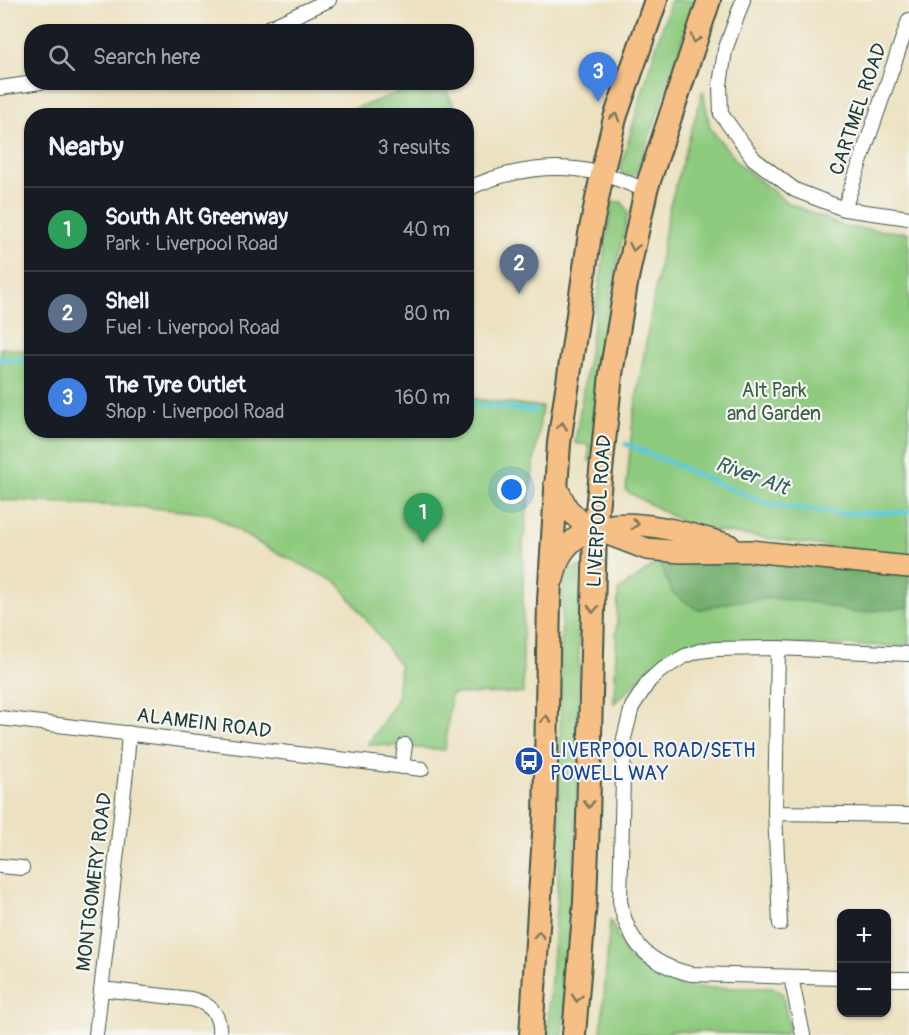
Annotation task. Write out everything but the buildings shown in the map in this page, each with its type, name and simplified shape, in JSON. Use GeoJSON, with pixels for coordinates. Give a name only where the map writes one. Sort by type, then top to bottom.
{"type":"FeatureCollection","features":[{"type":"Feature","properties":{"kind":"highway"},"geometry":{"type":"LineString","coordinates":[[531,1035],[545,819],[549,589],[555,484],[590,234],[602,174],[615,118],[656,0]]}},
{"type":"Feature","properties":{"kind":"highway","name":"LIVERPOOL ROAD"},"geometry":{"type":"LineString","coordinates":[[574,1035],[585,901],[595,529],[611,374],[627,278],[646,190],[709,0]]}},
{"type":"Feature","properties":{"kind":"main road"},"geometry":{"type":"LineString","coordinates":[[555,484],[560,496],[574,516],[584,525],[595,529]]}},
{"type":"Feature","properties":{"kind":"main road"},"geometry":{"type":"LineString","coordinates":[[549,589],[560,557],[580,536],[595,529],[613,525],[646,525],[676,530],[750,551],[909,567]]}},
{"type":"Feature","properties":{"kind":"street"},"geometry":{"type":"LineString","coordinates":[[277,24],[329,0]]}},
{"type":"Feature","properties":{"kind":"street"},"geometry":{"type":"LineString","coordinates":[[743,0],[725,50],[720,85],[721,114],[754,159],[795,190],[844,210],[909,218]]}},
{"type":"Feature","properties":{"kind":"street","name":"CARTMEL ROAD"},"geometry":{"type":"LineString","coordinates":[[844,210],[909,20]]}},
{"type":"Feature","properties":{"kind":"street"},"geometry":{"type":"LineString","coordinates":[[0,88],[24,84]]}},
{"type":"Feature","properties":{"kind":"street"},"geometry":{"type":"LineString","coordinates":[[474,187],[499,177],[534,170],[560,168],[602,174],[646,190]]}},
{"type":"Feature","properties":{"kind":"street"},"geometry":{"type":"LineString","coordinates":[[778,648],[775,813],[780,924]]}},
{"type":"Feature","properties":{"kind":"street"},"geometry":{"type":"LineString","coordinates":[[837,978],[691,974],[667,967],[648,956],[637,945],[624,918],[620,901],[624,738],[627,722],[640,693],[660,670],[672,662],[699,651],[778,648],[909,654]]}},
{"type":"Feature","properties":{"kind":"street","name":"ALAMEIN ROAD"},"geometry":{"type":"LineString","coordinates":[[0,718],[422,769]]}},
{"type":"Feature","properties":{"kind":"street","name":"MONTGOMERY ROAD"},"geometry":{"type":"LineString","coordinates":[[96,1035],[129,733]]}},
{"type":"Feature","properties":{"kind":"street"},"geometry":{"type":"LineString","coordinates":[[402,767],[405,745]]}},
{"type":"Feature","properties":{"kind":"street"},"geometry":{"type":"LineString","coordinates":[[775,813],[909,815]]}},
{"type":"Feature","properties":{"kind":"street"},"geometry":{"type":"LineString","coordinates":[[0,866],[22,868]]}},
{"type":"Feature","properties":{"kind":"street"},"geometry":{"type":"LineString","coordinates":[[791,977],[803,1035]]}},
{"type":"Feature","properties":{"kind":"street"},"geometry":{"type":"LineString","coordinates":[[891,979],[909,979]]}},
{"type":"Feature","properties":{"kind":"street"},"geometry":{"type":"LineString","coordinates":[[101,989],[191,999],[203,1003],[217,1016],[219,1035]]}},
{"type":"Feature","properties":{"kind":"green space"},"geometry":{"type":"Polygon","coordinates":[[[671,0],[695,0],[658,114],[636,173],[631,177],[622,174],[620,170],[671,0]]]}},
{"type":"Feature","properties":{"kind":"green space"},"geometry":{"type":"Polygon","coordinates":[[[405,90],[446,90],[455,108],[357,108],[405,90]]]}},
{"type":"Feature","properties":{"kind":"green space","name":"Alt Park and Garden"},"geometry":{"type":"Polygon","coordinates":[[[703,90],[710,128],[739,164],[788,203],[845,227],[909,233],[909,558],[693,528],[626,491],[633,419],[669,209],[703,90]]]}},
{"type":"Feature","properties":{"kind":"green space"},"geometry":{"type":"Polygon","coordinates":[[[612,202],[622,202],[628,213],[607,313],[592,461],[589,461],[589,445],[575,443],[612,202]]]}},
{"type":"Feature","properties":{"kind":"green space"},"geometry":{"type":"Polygon","coordinates":[[[0,348],[24,350],[24,438],[474,438],[474,399],[542,407],[523,542],[523,693],[451,694],[445,750],[368,744],[397,700],[400,666],[338,583],[262,545],[211,514],[144,507],[0,500],[0,348]]]}},
{"type":"Feature","properties":{"kind":"green space"},"geometry":{"type":"Polygon","coordinates":[[[659,551],[909,567],[909,607],[855,613],[818,603],[772,598],[732,602],[698,610],[673,593],[658,562],[659,551]]]}},
{"type":"Feature","properties":{"kind":"green space"},"geometry":{"type":"Polygon","coordinates":[[[658,562],[909,587],[909,646],[753,644],[701,646],[652,665],[614,703],[618,591],[658,562]]]}},
{"type":"Feature","properties":{"kind":"green space"},"geometry":{"type":"Polygon","coordinates":[[[580,567],[578,766],[574,874],[563,1035],[547,1035],[558,879],[562,590],[567,569],[580,567]]]}},
{"type":"Feature","properties":{"kind":"green space"},"geometry":{"type":"Polygon","coordinates":[[[610,919],[628,959],[683,988],[774,988],[782,993],[790,1030],[782,1035],[671,1031],[666,1035],[601,1035],[610,919]]]}},
{"type":"Feature","properties":{"kind":"waterway","name":"River Alt"},"geometry":{"type":"LineString","coordinates":[[0,359],[24,361]]}},
{"type":"Feature","properties":{"kind":"waterway","name":"River Alt"},"geometry":{"type":"LineString","coordinates":[[474,405],[536,411]]}},
{"type":"Feature","properties":{"kind":"waterway","name":"River Alt"},"geometry":{"type":"LineString","coordinates":[[626,444],[773,505],[842,514],[909,512]]}},
{"type":"Feature","properties":{"kind":"place","name":"The Tyre Outlet"},"geometry":{"type":"Point","coordinates":[598,102]}},
{"type":"Feature","properties":{"kind":"place","name":"Shell"},"geometry":{"type":"Point","coordinates":[519,294]}},
{"type":"Feature","properties":{"kind":"place","name":"South Alt Greenway"},"geometry":{"type":"Point","coordinates":[423,543]}},
{"type":"Feature","properties":{"kind":"place","name":"LIVERPOOL ROAD/SETH POWELL WAY"},"geometry":{"type":"Point","coordinates":[529,761]}}]}
